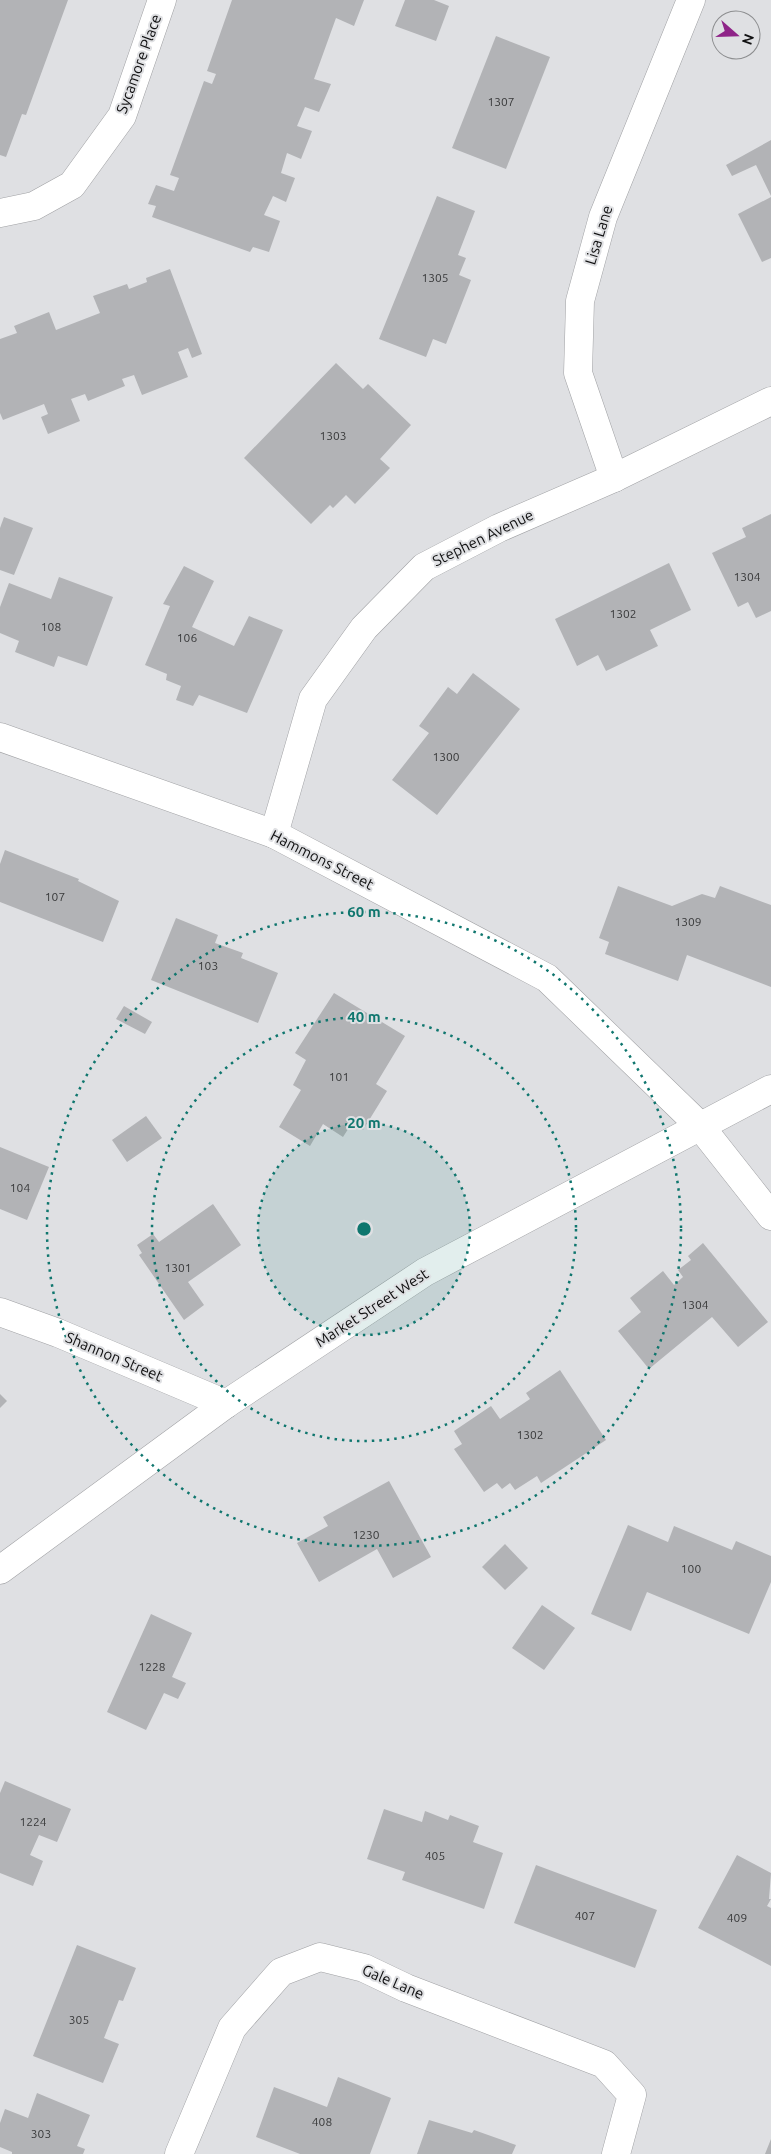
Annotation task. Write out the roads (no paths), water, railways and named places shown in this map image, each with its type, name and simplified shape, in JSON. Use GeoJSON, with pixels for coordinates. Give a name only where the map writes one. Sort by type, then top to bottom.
{"type":"FeatureCollection","features":[{"type":"Feature","properties":{"kind":"street","name":"Sycamore Place"},"geometry":{"type":"LineString","coordinates":[[0,212],[34,206],[72,184],[122,116],[162,0]]}},
{"type":"Feature","properties":{"kind":"street","name":"Lisa Lane"},"geometry":{"type":"LineString","coordinates":[[614,478],[578,373],[580,301],[603,217],[691,0]]}},
{"type":"Feature","properties":{"kind":"street","name":"Stephen Avenue"},"geometry":{"type":"LineString","coordinates":[[274,834],[312,699],[364,628],[424,567],[499,528],[614,478],[771,401]]}},
{"type":"Feature","properties":{"kind":"street","name":"Hammons Street"},"geometry":{"type":"LineString","coordinates":[[0,737],[274,834],[547,978],[700,1126],[771,1216]]}},
{"type":"Feature","properties":{"kind":"street","name":"Market Street West"},"geometry":{"type":"LineString","coordinates":[[0,1570],[226,1404],[426,1272],[771,1089]]}},
{"type":"Feature","properties":{"kind":"street","name":"Shannon Street"},"geometry":{"type":"LineString","coordinates":[[0,1312],[58,1333],[226,1404]]}},
{"type":"Feature","properties":{"kind":"street","name":"Gale Lane"},"geometry":{"type":"LineString","coordinates":[[179,2154],[232,2028],[281,1972],[320,1957],[364,1968],[406,1988],[604,2064],[632,2095],[616,2154]]}}]}
